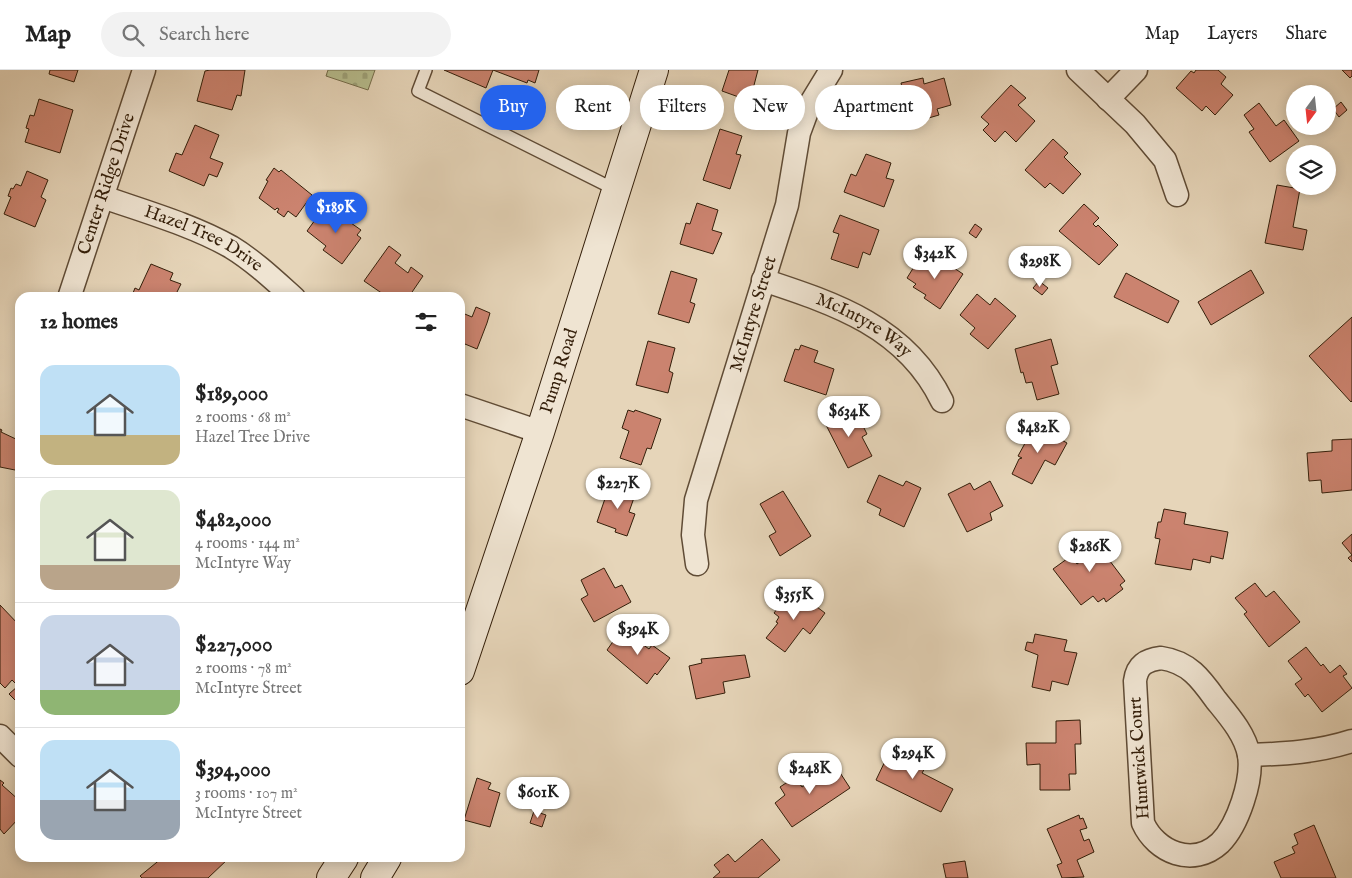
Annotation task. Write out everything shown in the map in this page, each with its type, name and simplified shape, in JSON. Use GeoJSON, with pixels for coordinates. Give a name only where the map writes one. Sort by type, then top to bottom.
{"type":"FeatureCollection","features":[{"type":"Feature","properties":{"kind":"main road","name":"Pump Road"},"geometry":{"type":"LineString","coordinates":[[465,656],[540,432],[654,70]]}},
{"type":"Feature","properties":{"kind":"main road"},"geometry":{"type":"LineString","coordinates":[[331,878],[341,862]]}},
{"type":"Feature","properties":{"kind":"main road"},"geometry":{"type":"LineString","coordinates":[[375,878],[385,862]]}},
{"type":"Feature","properties":{"kind":"street","name":"Center Ridge Drive"},"geometry":{"type":"LineString","coordinates":[[72,292],[144,70]]}},
{"type":"Feature","properties":{"kind":"street","name":"McIntyre Street"},"geometry":{"type":"LineString","coordinates":[[697,564],[693,535],[696,500],[786,205],[799,133],[809,106],[831,70]]}},
{"type":"Feature","properties":{"kind":"street"},"geometry":{"type":"LineString","coordinates":[[1078,70],[1135,124],[1165,160],[1177,194]]}},
{"type":"Feature","properties":{"kind":"street"},"geometry":{"type":"LineString","coordinates":[[1108,99],[1136,70]]}},
{"type":"Feature","properties":{"kind":"street","name":"Hazel Tree Drive"},"geometry":{"type":"LineString","coordinates":[[103,197],[201,232],[232,248],[258,266],[287,292]]}},
{"type":"Feature","properties":{"kind":"street","name":"McIntyre Way"},"geometry":{"type":"LineString","coordinates":[[763,280],[822,299],[875,326],[919,365],[933,384],[942,401]]}},
{"type":"Feature","properties":{"kind":"street"},"geometry":{"type":"LineString","coordinates":[[465,407],[540,432]]}},
{"type":"Feature","properties":{"kind":"street","name":"Huntwick Court"},"geometry":{"type":"LineString","coordinates":[[1150,660],[1174,660],[1198,675],[1235,725],[1244,740],[1249,755],[1250,774],[1246,794],[1230,830],[1220,842],[1211,850],[1197,855],[1181,855],[1169,852],[1158,845],[1148,836],[1143,823],[1136,672],[1150,660]]}},
{"type":"Feature","properties":{"kind":"street"},"geometry":{"type":"LineString","coordinates":[[0,736],[15,751]]}},
{"type":"Feature","properties":{"kind":"street"},"geometry":{"type":"LineString","coordinates":[[1249,755],[1306,752],[1352,741]]}},
{"type":"Feature","properties":{"kind":"lane"},"geometry":{"type":"LineString","coordinates":[[426,70],[418,91],[616,190]]}},
{"type":"Feature","properties":{"kind":"green space"},"geometry":{"type":"Polygon","coordinates":[[[328,70],[375,70],[368,90],[326,76],[328,70]]]}},
{"type":"Feature","properties":{"kind":"building"},"geometry":{"type":"Polygon","coordinates":[[[50,70],[78,70],[74,82],[49,74],[50,70]]]}},
{"type":"Feature","properties":{"kind":"building"},"geometry":{"type":"Polygon","coordinates":[[[245,70],[241,96],[237,95],[232,110],[197,101],[205,71],[245,70]]]}},
{"type":"Feature","properties":{"kind":"building"},"geometry":{"type":"Polygon","coordinates":[[[444,70],[493,70],[487,85],[480,85],[444,70]]]}},
{"type":"Feature","properties":{"kind":"building"},"geometry":{"type":"Polygon","coordinates":[[[493,70],[539,70],[535,83],[528,80],[527,83],[493,70]]]}},
{"type":"Feature","properties":{"kind":"building"},"geometry":{"type":"Polygon","coordinates":[[[729,70],[758,70],[754,85],[734,85],[734,95],[724,92],[724,85],[729,70]]]}},
{"type":"Feature","properties":{"kind":"building"},"geometry":{"type":"Polygon","coordinates":[[[1196,70],[1218,70],[1226,77],[1221,84],[1233,95],[1215,115],[1206,106],[1202,111],[1176,88],[1191,71],[1194,73],[1196,70]]]}},
{"type":"Feature","properties":{"kind":"building"},"geometry":{"type":"Polygon","coordinates":[[[1342,70],[1352,70],[1352,76],[1350,78],[1342,70]]]}},
{"type":"Feature","properties":{"kind":"building"},"geometry":{"type":"Polygon","coordinates":[[[923,78],[924,84],[944,78],[951,105],[937,109],[939,115],[932,117],[932,85],[902,85],[901,83],[923,78]]]}},
{"type":"Feature","properties":{"kind":"building"},"geometry":{"type":"Polygon","coordinates":[[[1011,85],[1026,98],[1018,105],[1035,121],[1016,142],[1005,131],[995,142],[983,130],[989,124],[981,117],[1011,85]]]}},
{"type":"Feature","properties":{"kind":"building"},"geometry":{"type":"Polygon","coordinates":[[[39,99],[73,110],[60,153],[25,142],[29,129],[26,128],[30,115],[34,116],[39,99]]]}},
{"type":"Feature","properties":{"kind":"building"},"geometry":{"type":"Polygon","coordinates":[[[1341,102],[1347,110],[1339,117],[1336,113],[1336,106],[1341,102]]]}},
{"type":"Feature","properties":{"kind":"building"},"geometry":{"type":"Polygon","coordinates":[[[1259,103],[1276,126],[1284,120],[1286,123],[1286,135],[1295,135],[1299,141],[1293,145],[1286,145],[1286,150],[1270,162],[1249,132],[1254,129],[1244,115],[1259,103]]]}},
{"type":"Feature","properties":{"kind":"building"},"geometry":{"type":"Polygon","coordinates":[[[195,125],[219,135],[210,158],[223,163],[217,177],[209,174],[204,186],[169,171],[176,153],[182,155],[195,125]]]}},
{"type":"Feature","properties":{"kind":"building"},"geometry":{"type":"Polygon","coordinates":[[[720,130],[742,136],[736,154],[741,155],[730,189],[703,180],[720,130]]]}},
{"type":"Feature","properties":{"kind":"building"},"geometry":{"type":"Polygon","coordinates":[[[1053,139],[1068,153],[1064,157],[1081,174],[1063,194],[1050,183],[1045,188],[1025,170],[1053,139]]]}},
{"type":"Feature","properties":{"kind":"building"},"geometry":{"type":"Polygon","coordinates":[[[866,154],[891,163],[886,178],[894,180],[884,207],[844,192],[851,174],[856,176],[866,154]]]}},
{"type":"Feature","properties":{"kind":"building"},"geometry":{"type":"Polygon","coordinates":[[[274,168],[279,172],[281,170],[312,195],[296,217],[288,211],[284,217],[277,212],[279,209],[275,210],[259,198],[268,181],[266,180],[274,168]]]}},
{"type":"Feature","properties":{"kind":"building"},"geometry":{"type":"Polygon","coordinates":[[[27,171],[48,180],[41,197],[46,200],[35,227],[4,214],[11,197],[8,196],[11,188],[13,189],[16,184],[21,186],[27,171]]]}},
{"type":"Feature","properties":{"kind":"building"},"geometry":{"type":"Polygon","coordinates":[[[1277,185],[1286,187],[1286,195],[1299,195],[1293,227],[1307,230],[1303,250],[1265,243],[1277,185]]]}},
{"type":"Feature","properties":{"kind":"building"},"geometry":{"type":"Polygon","coordinates":[[[697,203],[718,210],[712,230],[722,233],[713,254],[680,244],[686,223],[690,224],[697,203]]]}},
{"type":"Feature","properties":{"kind":"building"},"geometry":{"type":"Polygon","coordinates":[[[1084,204],[1099,218],[1093,224],[1096,227],[1098,225],[1118,245],[1099,265],[1059,231],[1084,204]]]}},
{"type":"Feature","properties":{"kind":"building"},"geometry":{"type":"Polygon","coordinates":[[[342,208],[355,218],[351,223],[361,230],[357,235],[361,238],[342,264],[323,250],[326,246],[307,231],[323,209],[335,218],[342,208]]]}},
{"type":"Feature","properties":{"kind":"building"},"geometry":{"type":"Polygon","coordinates":[[[840,215],[879,230],[870,255],[863,252],[858,268],[831,259],[839,234],[833,232],[840,215]]]}},
{"type":"Feature","properties":{"kind":"building"},"geometry":{"type":"Polygon","coordinates":[[[975,224],[982,229],[976,238],[969,233],[975,224]]]}},
{"type":"Feature","properties":{"kind":"building"},"geometry":{"type":"Polygon","coordinates":[[[389,246],[401,255],[395,263],[408,273],[411,267],[423,276],[412,292],[380,292],[364,281],[389,246]]]}},
{"type":"Feature","properties":{"kind":"building"},"geometry":{"type":"Polygon","coordinates":[[[922,254],[938,265],[942,260],[963,274],[940,309],[924,298],[926,295],[913,287],[916,284],[907,278],[922,254]]]}},
{"type":"Feature","properties":{"kind":"building"},"geometry":{"type":"Polygon","coordinates":[[[151,264],[173,273],[170,280],[181,284],[177,292],[133,292],[135,288],[139,290],[151,264]]]}},
{"type":"Feature","properties":{"kind":"building"},"geometry":{"type":"Polygon","coordinates":[[[1251,270],[1264,293],[1211,325],[1198,302],[1251,270]]]}},
{"type":"Feature","properties":{"kind":"building"},"geometry":{"type":"Polygon","coordinates":[[[671,271],[697,279],[690,302],[695,304],[689,323],[658,314],[671,271]]]}},
{"type":"Feature","properties":{"kind":"building"},"geometry":{"type":"Polygon","coordinates":[[[1126,273],[1179,301],[1168,323],[1114,297],[1126,273]]]}},
{"type":"Feature","properties":{"kind":"building"},"geometry":{"type":"Polygon","coordinates":[[[1039,281],[1048,288],[1042,295],[1033,288],[1039,281]]]}},
{"type":"Feature","properties":{"kind":"building"},"geometry":{"type":"Polygon","coordinates":[[[977,294],[990,305],[995,298],[1016,316],[988,349],[970,334],[975,328],[960,315],[977,294]]]}},
{"type":"Feature","properties":{"kind":"building"},"geometry":{"type":"Polygon","coordinates":[[[476,307],[490,313],[477,349],[465,344],[465,314],[472,317],[476,307]]]}},
{"type":"Feature","properties":{"kind":"building"},"geometry":{"type":"Polygon","coordinates":[[[1352,317],[1352,401],[1351,402],[1309,356],[1352,317]]]}},
{"type":"Feature","properties":{"kind":"building"},"geometry":{"type":"Polygon","coordinates":[[[1051,339],[1058,364],[1051,366],[1059,394],[1037,400],[1032,382],[1026,383],[1023,372],[1021,373],[1015,349],[1051,339]]]}},
{"type":"Feature","properties":{"kind":"building"},"geometry":{"type":"Polygon","coordinates":[[[648,341],[675,348],[669,371],[673,373],[668,393],[636,385],[648,341]]]}},
{"type":"Feature","properties":{"kind":"building"},"geometry":{"type":"Polygon","coordinates":[[[801,345],[818,351],[814,362],[834,369],[826,395],[784,381],[795,349],[799,350],[801,345]]]}},
{"type":"Feature","properties":{"kind":"building"},"geometry":{"type":"Polygon","coordinates":[[[854,408],[867,434],[862,437],[872,456],[848,468],[825,423],[854,408]]]}},
{"type":"Feature","properties":{"kind":"building"},"geometry":{"type":"Polygon","coordinates":[[[628,410],[634,412],[635,410],[661,419],[651,449],[647,448],[641,465],[620,458],[629,431],[622,428],[628,410]]]}},
{"type":"Feature","properties":{"kind":"building"},"geometry":{"type":"Polygon","coordinates":[[[1035,425],[1067,443],[1055,465],[1045,460],[1032,484],[1012,474],[1019,459],[1022,458],[1018,456],[1035,425]]]}},
{"type":"Feature","properties":{"kind":"building"},"geometry":{"type":"Polygon","coordinates":[[[0,429],[2,430],[1,432],[15,439],[15,470],[0,467],[0,429]]]}},
{"type":"Feature","properties":{"kind":"building"},"geometry":{"type":"Polygon","coordinates":[[[1352,439],[1352,490],[1322,493],[1321,480],[1309,481],[1307,453],[1332,451],[1332,440],[1352,439]]]}},
{"type":"Feature","properties":{"kind":"building"},"geometry":{"type":"Polygon","coordinates":[[[879,475],[903,486],[906,481],[921,488],[904,527],[879,515],[881,509],[867,502],[879,475]]]}},
{"type":"Feature","properties":{"kind":"building"},"geometry":{"type":"Polygon","coordinates":[[[990,481],[1003,506],[990,513],[992,520],[967,532],[948,494],[970,483],[974,490],[990,481]]]}},
{"type":"Feature","properties":{"kind":"building"},"geometry":{"type":"Polygon","coordinates":[[[610,484],[636,492],[629,512],[635,514],[627,536],[615,532],[616,529],[597,522],[610,484]]]}},
{"type":"Feature","properties":{"kind":"building"},"geometry":{"type":"Polygon","coordinates":[[[783,491],[811,536],[780,556],[769,536],[776,532],[760,504],[783,491]]]}},
{"type":"Feature","properties":{"kind":"building"},"geometry":{"type":"Polygon","coordinates":[[[1164,509],[1186,513],[1184,524],[1228,532],[1223,559],[1211,556],[1210,563],[1193,559],[1191,570],[1155,564],[1160,539],[1155,538],[1158,522],[1161,522],[1164,509]]]}},
{"type":"Feature","properties":{"kind":"building"},"geometry":{"type":"Polygon","coordinates":[[[1088,532],[1125,581],[1120,585],[1123,589],[1106,602],[1104,598],[1098,602],[1093,596],[1081,605],[1053,569],[1071,556],[1077,564],[1085,558],[1074,543],[1088,532]]]}},
{"type":"Feature","properties":{"kind":"building"},"geometry":{"type":"Polygon","coordinates":[[[1352,534],[1352,555],[1342,543],[1352,534]]]}},
{"type":"Feature","properties":{"kind":"building"},"geometry":{"type":"Polygon","coordinates":[[[604,568],[615,588],[622,585],[631,602],[594,622],[581,599],[588,595],[581,580],[604,568]]]}},
{"type":"Feature","properties":{"kind":"building"},"geometry":{"type":"Polygon","coordinates":[[[1255,583],[1266,597],[1274,591],[1300,622],[1269,647],[1244,614],[1247,612],[1235,598],[1255,583]]]}},
{"type":"Feature","properties":{"kind":"building"},"geometry":{"type":"Polygon","coordinates":[[[797,592],[825,613],[810,634],[803,628],[785,652],[766,638],[778,623],[776,622],[779,617],[774,613],[787,596],[791,600],[797,592]]]}},
{"type":"Feature","properties":{"kind":"building"},"geometry":{"type":"Polygon","coordinates":[[[0,605],[15,621],[15,683],[12,680],[5,688],[0,683],[0,605]]]}},
{"type":"Feature","properties":{"kind":"building"},"geometry":{"type":"Polygon","coordinates":[[[622,629],[649,649],[652,645],[670,658],[657,675],[655,673],[647,684],[607,650],[622,629]]]}},
{"type":"Feature","properties":{"kind":"building"},"geometry":{"type":"Polygon","coordinates":[[[1035,634],[1067,640],[1064,651],[1077,653],[1068,685],[1052,681],[1050,691],[1032,687],[1038,655],[1025,650],[1027,642],[1033,643],[1035,634]]]}},
{"type":"Feature","properties":{"kind":"building"},"geometry":{"type":"Polygon","coordinates":[[[1306,647],[1321,666],[1323,664],[1330,673],[1340,665],[1347,674],[1343,676],[1352,688],[1322,712],[1308,694],[1305,697],[1295,684],[1302,679],[1288,661],[1306,647]]]}},
{"type":"Feature","properties":{"kind":"building"},"geometry":{"type":"Polygon","coordinates":[[[745,655],[750,677],[723,682],[725,693],[696,699],[689,666],[702,663],[701,659],[745,655]]]}},
{"type":"Feature","properties":{"kind":"building"},"geometry":{"type":"Polygon","coordinates":[[[15,689],[15,700],[9,694],[15,689]]]}},
{"type":"Feature","properties":{"kind":"building"},"geometry":{"type":"Polygon","coordinates":[[[1080,720],[1081,744],[1075,744],[1076,774],[1069,774],[1070,790],[1040,790],[1040,764],[1027,765],[1026,743],[1056,743],[1056,721],[1080,720]]]}},
{"type":"Feature","properties":{"kind":"building"},"geometry":{"type":"Polygon","coordinates":[[[897,748],[928,763],[922,773],[953,789],[941,812],[876,780],[888,755],[892,757],[897,748]]]}},
{"type":"Feature","properties":{"kind":"building"},"geometry":{"type":"Polygon","coordinates":[[[835,765],[850,788],[792,827],[775,803],[785,795],[780,787],[795,777],[802,787],[835,765]]]}},
{"type":"Feature","properties":{"kind":"building"},"geometry":{"type":"Polygon","coordinates":[[[477,778],[491,783],[488,789],[500,793],[490,827],[465,820],[477,778]]]}},
{"type":"Feature","properties":{"kind":"building"},"geometry":{"type":"Polygon","coordinates":[[[0,780],[4,783],[2,785],[15,797],[15,822],[4,834],[0,829],[0,780]]]}},
{"type":"Feature","properties":{"kind":"building"},"geometry":{"type":"Polygon","coordinates":[[[534,811],[546,815],[542,827],[530,823],[534,811]]]}},
{"type":"Feature","properties":{"kind":"building"},"geometry":{"type":"Polygon","coordinates":[[[1079,815],[1080,819],[1083,818],[1087,828],[1080,830],[1084,841],[1089,839],[1094,852],[1077,860],[1084,877],[1062,878],[1057,865],[1062,863],[1047,829],[1079,815]]]}},
{"type":"Feature","properties":{"kind":"building"},"geometry":{"type":"Polygon","coordinates":[[[1314,825],[1336,878],[1281,878],[1274,862],[1295,853],[1292,847],[1298,844],[1294,834],[1314,825]]]}},
{"type":"Feature","properties":{"kind":"building"},"geometry":{"type":"Polygon","coordinates":[[[762,839],[780,860],[758,878],[713,878],[720,872],[714,865],[728,854],[735,862],[762,839]]]}},
{"type":"Feature","properties":{"kind":"building"},"geometry":{"type":"Polygon","coordinates":[[[965,861],[968,878],[946,878],[943,864],[965,861]]]}},
{"type":"Feature","properties":{"kind":"building"},"geometry":{"type":"Polygon","coordinates":[[[157,862],[225,862],[208,878],[142,878],[140,876],[157,862]]]}}]}
